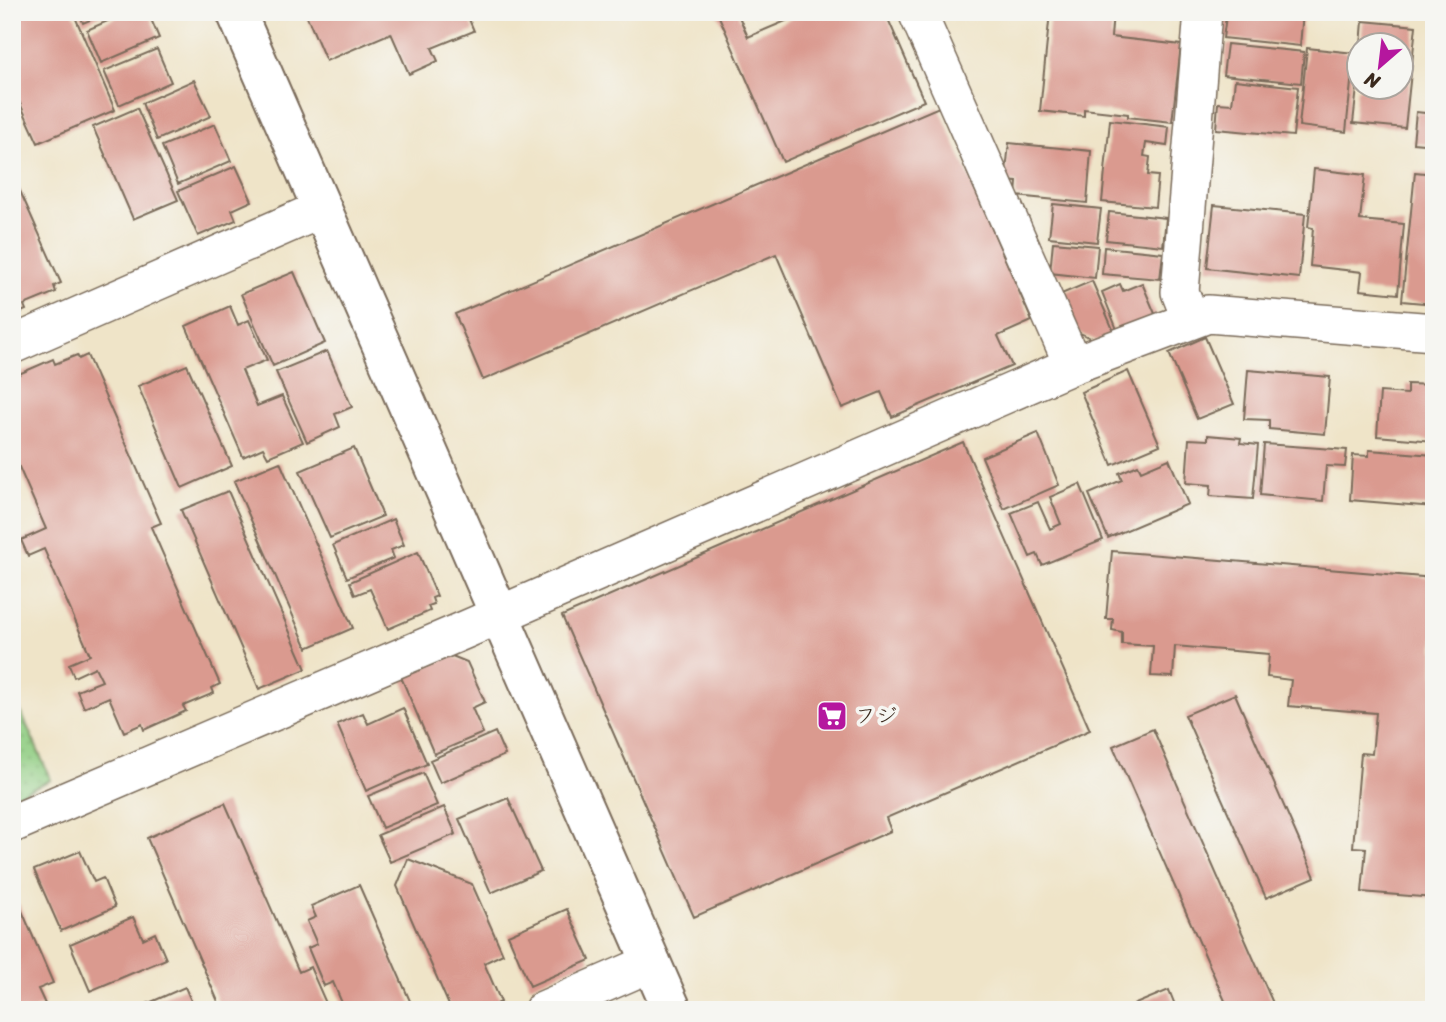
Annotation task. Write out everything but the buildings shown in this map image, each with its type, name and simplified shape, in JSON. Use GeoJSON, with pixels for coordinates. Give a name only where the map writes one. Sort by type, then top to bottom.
{"type":"FeatureCollection","features":[{"type":"Feature","properties":{"kind":"street"},"geometry":{"type":"LineString","coordinates":[[236,12],[672,1010]]}},
{"type":"Feature","properties":{"kind":"street"},"geometry":{"type":"LineString","coordinates":[[917,12],[1073,365]]}},
{"type":"Feature","properties":{"kind":"street"},"geometry":{"type":"LineString","coordinates":[[1191,320],[1180,292],[1203,12]]}},
{"type":"Feature","properties":{"kind":"street"},"geometry":{"type":"LineString","coordinates":[[12,345],[322,209]]}},
{"type":"Feature","properties":{"kind":"street"},"geometry":{"type":"LineString","coordinates":[[12,824],[1073,365],[1208,314],[1434,332]]}},
{"type":"Feature","properties":{"kind":"street"},"geometry":{"type":"LineString","coordinates":[[543,1010],[650,963]]}},
{"type":"Feature","properties":{"kind":"green space"},"geometry":{"type":"Polygon","coordinates":[[[12,692],[51,780],[12,797],[12,692]]]}},
{"type":"Feature","properties":{"kind":"place","name":"フジ"},"geometry":{"type":"Point","coordinates":[832,716]}}]}
